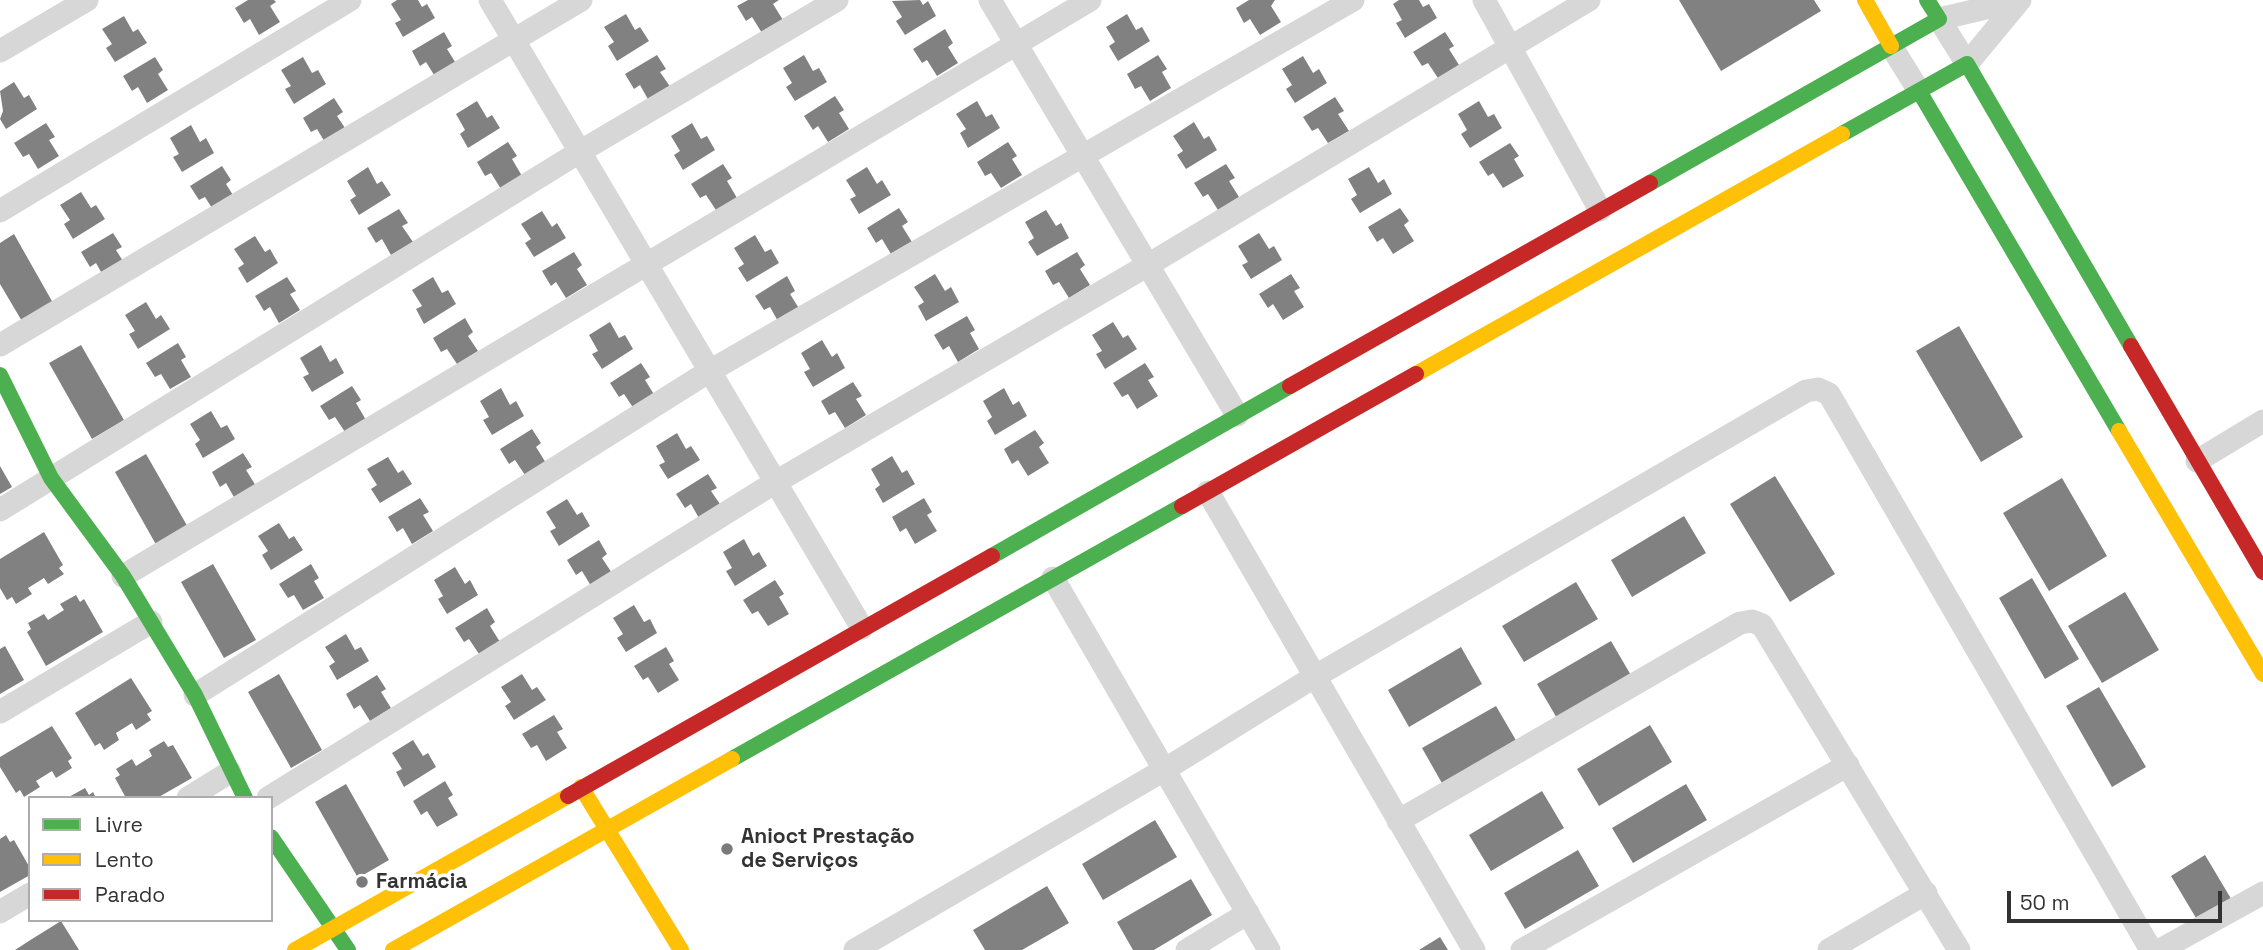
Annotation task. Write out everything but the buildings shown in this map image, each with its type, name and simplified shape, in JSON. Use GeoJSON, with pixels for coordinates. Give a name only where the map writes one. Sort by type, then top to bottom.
{"type":"FeatureCollection","features":[{"type":"Feature","properties":{"kind":"street"},"geometry":{"type":"LineString","coordinates":[[0,51],[88,0]]}},
{"type":"Feature","properties":{"kind":"street"},"geometry":{"type":"LineString","coordinates":[[0,211],[351,0]]}},
{"type":"Feature","properties":{"kind":"street"},"geometry":{"type":"LineString","coordinates":[[490,0],[862,628]]}},
{"type":"Feature","properties":{"kind":"street"},"geometry":{"type":"LineString","coordinates":[[0,345],[581,0]]}},
{"type":"Feature","properties":{"kind":"street"},"geometry":{"type":"LineString","coordinates":[[0,510],[581,151],[837,0]]}},
{"type":"Feature","properties":{"kind":"street"},"geometry":{"type":"LineString","coordinates":[[990,0],[1237,415]]}},
{"type":"Feature","properties":{"kind":"street"},"geometry":{"type":"LineString","coordinates":[[123,576],[644,263],[1090,0]]}},
{"type":"Feature","properties":{"kind":"street"},"geometry":{"type":"LineString","coordinates":[[195,695],[708,372],[1353,0]]}},
{"type":"Feature","properties":{"kind":"street"},"geometry":{"type":"LineString","coordinates":[[1484,0],[1512,46],[1600,210]]}},
{"type":"Feature","properties":{"kind":"street"},"geometry":{"type":"LineString","coordinates":[[271,796],[774,483],[1148,265],[1589,0]]}},
{"type":"Feature","properties":{"kind":"street"},"geometry":{"type":"LineString","coordinates":[[1865,0],[2263,674]]}},
{"type":"Feature","properties":{"kind":"street"},"geometry":{"type":"LineString","coordinates":[[295,950],[1891,46],[1933,9],[2020,0]]}},
{"type":"Feature","properties":{"kind":"street"},"geometry":{"type":"LineString","coordinates":[[393,950],[1967,64],[2020,0]]}},
{"type":"Feature","properties":{"kind":"street"},"geometry":{"type":"LineString","coordinates":[[1933,9],[2263,572]]}},
{"type":"Feature","properties":{"kind":"street"},"geometry":{"type":"LineString","coordinates":[[0,375],[51,478],[123,576],[195,695],[244,796]]}},
{"type":"Feature","properties":{"kind":"street"},"geometry":{"type":"LineString","coordinates":[[855,950],[1164,770],[1314,677],[1806,391],[1818,389],[1829,394],[2151,950]]}},
{"type":"Feature","properties":{"kind":"street"},"geometry":{"type":"LineString","coordinates":[[2197,461],[2263,421]]}},
{"type":"Feature","properties":{"kind":"street"},"geometry":{"type":"LineString","coordinates":[[1208,492],[1474,950]]}},
{"type":"Feature","properties":{"kind":"street"},"geometry":{"type":"LineString","coordinates":[[1053,579],[1269,950]]}},
{"type":"Feature","properties":{"kind":"street"},"geometry":{"type":"LineString","coordinates":[[1398,821],[1740,623],[1752,621],[1762,625],[1959,950]]}},
{"type":"Feature","properties":{"kind":"street"},"geometry":{"type":"LineString","coordinates":[[0,712],[151,622]]}},
{"type":"Feature","properties":{"kind":"street"},"geometry":{"type":"LineString","coordinates":[[1522,950],[1848,765]]}},
{"type":"Feature","properties":{"kind":"street"},"geometry":{"type":"LineString","coordinates":[[191,796],[230,772]]}},
{"type":"Feature","properties":{"kind":"street"},"geometry":{"type":"LineString","coordinates":[[581,787],[681,950]]}},
{"type":"Feature","properties":{"kind":"street"},"geometry":{"type":"LineString","coordinates":[[273,840],[348,950]]}},
{"type":"Feature","properties":{"kind":"street"},"geometry":{"type":"LineString","coordinates":[[1829,950],[1926,893]]}},
{"type":"Feature","properties":{"kind":"street"},"geometry":{"type":"LineString","coordinates":[[2160,950],[2263,893]]}},
{"type":"Feature","properties":{"kind":"street"},"geometry":{"type":"LineString","coordinates":[[0,912],[28,895]]}},
{"type":"Feature","properties":{"kind":"street"},"geometry":{"type":"LineString","coordinates":[[1187,950],[1248,913]]}},
{"type":"Feature","properties":{"kind":"traffic: fast"},"geometry":{"type":"LineString","coordinates":[[1650,183],[1939,19],[1927,0]]}},
{"type":"Feature","properties":{"kind":"traffic: fast"},"geometry":{"type":"LineString","coordinates":[[1842,134],[1967,64],[2131,346]]}},
{"type":"Feature","properties":{"kind":"traffic: fast"},"geometry":{"type":"LineString","coordinates":[[1919,91],[2119,431]]}},
{"type":"Feature","properties":{"kind":"traffic: fast"},"geometry":{"type":"LineString","coordinates":[[0,375],[51,478],[123,576],[195,695],[244,796]]}},
{"type":"Feature","properties":{"kind":"traffic: fast"},"geometry":{"type":"LineString","coordinates":[[992,556],[1290,386]]}},
{"type":"Feature","properties":{"kind":"traffic: fast"},"geometry":{"type":"LineString","coordinates":[[732,759],[1182,506]]}},
{"type":"Feature","properties":{"kind":"traffic: fast"},"geometry":{"type":"LineString","coordinates":[[273,840],[348,950]]}},
{"type":"Feature","properties":{"kind":"traffic: slow"},"geometry":{"type":"LineString","coordinates":[[1865,0],[1891,46]]}},
{"type":"Feature","properties":{"kind":"traffic: slow"},"geometry":{"type":"LineString","coordinates":[[1416,374],[1842,134]]}},
{"type":"Feature","properties":{"kind":"traffic: slow"},"geometry":{"type":"LineString","coordinates":[[2119,431],[2263,674]]}},
{"type":"Feature","properties":{"kind":"traffic: slow"},"geometry":{"type":"LineString","coordinates":[[393,950],[732,759]]}},
{"type":"Feature","properties":{"kind":"traffic: slow"},"geometry":{"type":"LineString","coordinates":[[581,787],[681,950]]}},
{"type":"Feature","properties":{"kind":"traffic: slow"},"geometry":{"type":"LineString","coordinates":[[295,950],[568,796]]}},
{"type":"Feature","properties":{"kind":"traffic: jam"},"geometry":{"type":"LineString","coordinates":[[1290,386],[1650,183]]}},
{"type":"Feature","properties":{"kind":"traffic: jam"},"geometry":{"type":"LineString","coordinates":[[2131,346],[2263,572]]}},
{"type":"Feature","properties":{"kind":"traffic: jam"},"geometry":{"type":"LineString","coordinates":[[1182,506],[1416,374]]}},
{"type":"Feature","properties":{"kind":"traffic: jam"},"geometry":{"type":"LineString","coordinates":[[568,796],[992,556]]}},
{"type":"Feature","properties":{"kind":"place","name":"Anioct Prestação de Serviços"},"geometry":{"type":"Point","coordinates":[727,849]}},
{"type":"Feature","properties":{"kind":"place","name":"Farmácia"},"geometry":{"type":"Point","coordinates":[362,882]}}]}
